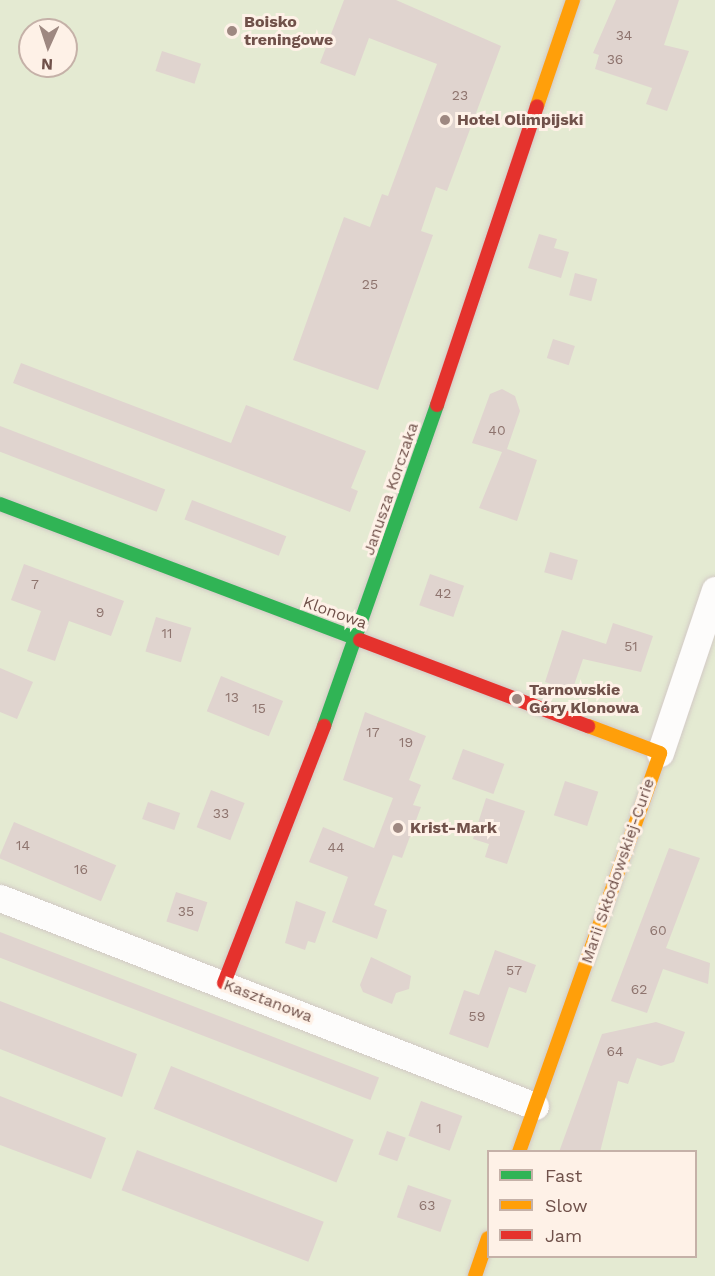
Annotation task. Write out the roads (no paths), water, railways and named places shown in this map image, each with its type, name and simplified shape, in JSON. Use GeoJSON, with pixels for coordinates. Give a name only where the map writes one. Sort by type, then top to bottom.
{"type":"FeatureCollection","features":[{"type":"Feature","properties":{"kind":"street","name":"Janusza Korczaka"},"geometry":{"type":"LineString","coordinates":[[224,984],[358,639],[573,0]]}},
{"type":"Feature","properties":{"kind":"street","name":"Klonowa"},"geometry":{"type":"LineString","coordinates":[[0,504],[660,753]]}},
{"type":"Feature","properties":{"kind":"street","name":"Marii Skłodowskiej-Curie"},"geometry":{"type":"LineString","coordinates":[[520,1150],[715,590]]}},
{"type":"Feature","properties":{"kind":"street","name":"Kasztanowa"},"geometry":{"type":"LineString","coordinates":[[0,898],[535,1106]]}},
{"type":"Feature","properties":{"kind":"street"},"geometry":{"type":"LineString","coordinates":[[475,1276],[487,1243]]}},
{"type":"Feature","properties":{"kind":"place","name":"Boisko treningowe"},"geometry":{"type":"Point","coordinates":[232,31]}},
{"type":"Feature","properties":{"kind":"place","name":"Hotel Olimpijski"},"geometry":{"type":"Point","coordinates":[445,120]}},
{"type":"Feature","properties":{"kind":"place","name":"Tarnowskie Góry Klonowa"},"geometry":{"type":"Point","coordinates":[517,699]}},
{"type":"Feature","properties":{"kind":"place","name":"Krist-Mark"},"geometry":{"type":"Point","coordinates":[398,828]}}]}
